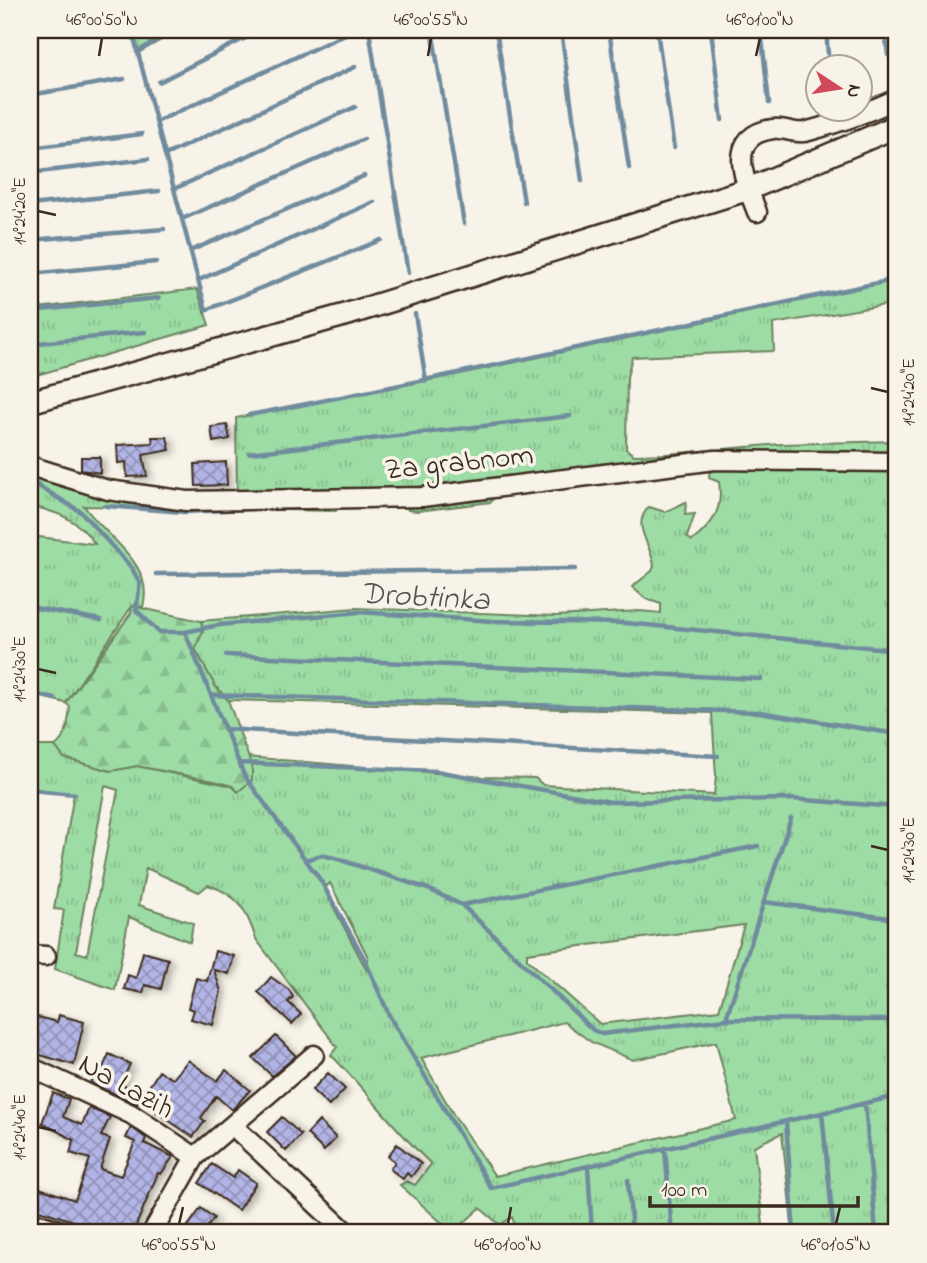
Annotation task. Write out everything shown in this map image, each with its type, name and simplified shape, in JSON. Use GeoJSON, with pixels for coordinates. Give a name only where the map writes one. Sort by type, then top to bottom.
{"type":"FeatureCollection","features":[{"type":"Feature","properties":{"kind":"main road"},"geometry":{"type":"LineString","coordinates":[[30,402],[345,316],[748,189],[897,126]]}},
{"type":"Feature","properties":{"kind":"street"},"geometry":{"type":"LineString","coordinates":[[757,212],[740,169],[742,153],[752,137],[773,129],[801,133],[897,99]]}},
{"type":"Feature","properties":{"kind":"street","name":"Za grabnom"},"geometry":{"type":"LineString","coordinates":[[30,466],[108,490],[187,501],[422,497],[715,460],[897,462]]}},
{"type":"Feature","properties":{"kind":"street","name":"Na Lazih"},"geometry":{"type":"LineString","coordinates":[[152,1233],[195,1157],[314,1055]]}},
{"type":"Feature","properties":{"kind":"street","name":"Na Lazih"},"geometry":{"type":"LineString","coordinates":[[30,1067],[131,1114],[195,1157]]}},
{"type":"Feature","properties":{"kind":"street"},"geometry":{"type":"LineString","coordinates":[[233,1126],[346,1233]]}},
{"type":"Feature","properties":{"kind":"street"},"geometry":{"type":"LineString","coordinates":[[30,1221],[67,1233]]}},
{"type":"Feature","properties":{"kind":"green space"},"geometry":{"type":"Polygon","coordinates":[[[131,30],[179,30],[138,53],[131,30]]]}},
{"type":"Feature","properties":{"kind":"green space"},"geometry":{"type":"Polygon","coordinates":[[[897,280],[897,303],[773,324],[774,351],[632,357],[627,377],[626,449],[634,455],[781,444],[897,441],[897,456],[804,457],[423,490],[237,495],[236,418],[446,377],[897,280]]]}},
{"type":"Feature","properties":{"kind":"green space"},"geometry":{"type":"Polygon","coordinates":[[[197,289],[209,325],[30,377],[30,309],[197,289]]]}},
{"type":"Feature","properties":{"kind":"green space"},"geometry":{"type":"Polygon","coordinates":[[[897,466],[897,1233],[793,1233],[782,1133],[754,1146],[764,1233],[517,1233],[512,1217],[500,1225],[480,1208],[453,1233],[400,1185],[407,1181],[415,1185],[431,1164],[331,1055],[337,1047],[256,939],[240,904],[227,893],[208,885],[199,892],[146,868],[139,905],[193,923],[190,942],[129,917],[115,990],[55,969],[64,910],[54,909],[74,794],[30,788],[30,746],[55,746],[64,758],[111,771],[137,766],[232,786],[252,767],[247,757],[483,777],[535,778],[543,785],[714,795],[716,776],[712,713],[228,700],[215,686],[195,649],[203,631],[201,621],[356,608],[556,616],[639,611],[661,613],[661,604],[646,599],[632,587],[652,571],[654,566],[641,521],[649,507],[665,512],[686,502],[685,515],[695,514],[687,537],[692,541],[711,522],[720,500],[719,482],[709,478],[710,467],[897,466]],[[105,786],[76,952],[87,955],[118,790],[105,786]],[[330,883],[324,889],[366,969],[368,957],[330,883]],[[744,925],[527,953],[527,959],[600,1024],[719,1010],[744,925]],[[564,1022],[421,1058],[456,1119],[495,1176],[736,1120],[716,1042],[633,1060],[591,1042],[564,1022]]]}},
{"type":"Feature","properties":{"kind":"green space"},"geometry":{"type":"Polygon","coordinates":[[[38,475],[110,493],[340,502],[336,511],[84,506],[135,564],[145,591],[143,607],[132,606],[66,703],[30,694],[30,536],[95,544],[82,528],[67,518],[30,506],[30,478],[38,475]]]}},
{"type":"Feature","properties":{"kind":"green space"},"geometry":{"type":"Polygon","coordinates":[[[496,493],[491,502],[418,511],[408,510],[406,500],[496,493]]]}},
{"type":"Feature","properties":{"kind":"green space"},"geometry":{"type":"Polygon","coordinates":[[[132,606],[201,621],[203,631],[195,649],[215,686],[228,700],[252,767],[252,780],[238,792],[232,786],[214,781],[137,766],[111,771],[64,758],[55,746],[63,738],[67,728],[70,707],[66,703],[131,613],[132,606]]]}},
{"type":"Feature","properties":{"kind":"building"},"geometry":{"type":"Polygon","coordinates":[[[227,425],[230,439],[213,442],[211,427],[227,425]]]}},
{"type":"Feature","properties":{"kind":"building"},"geometry":{"type":"Polygon","coordinates":[[[152,437],[167,437],[170,450],[143,455],[147,476],[127,477],[126,462],[118,463],[117,445],[153,443],[152,437]]]}},
{"type":"Feature","properties":{"kind":"building"},"geometry":{"type":"Polygon","coordinates":[[[81,457],[100,457],[100,473],[81,470],[81,457]]]}},
{"type":"Feature","properties":{"kind":"building"},"geometry":{"type":"Polygon","coordinates":[[[226,462],[227,485],[196,486],[195,464],[226,462]]]}},
{"type":"Feature","properties":{"kind":"building"},"geometry":{"type":"Polygon","coordinates":[[[215,951],[234,956],[229,974],[214,970],[221,991],[213,1025],[191,1019],[194,1010],[188,1008],[196,978],[207,981],[215,951]]]}},
{"type":"Feature","properties":{"kind":"building"},"geometry":{"type":"Polygon","coordinates":[[[143,952],[168,959],[161,989],[145,985],[143,993],[124,989],[128,975],[136,978],[143,952]]]}},
{"type":"Feature","properties":{"kind":"building"},"geometry":{"type":"Polygon","coordinates":[[[271,977],[289,990],[293,997],[288,1002],[301,1014],[292,1024],[258,992],[271,977]]]}},
{"type":"Feature","properties":{"kind":"building"},"geometry":{"type":"Polygon","coordinates":[[[30,1015],[57,1022],[59,1015],[84,1022],[74,1065],[30,1052],[30,1015]]]}},
{"type":"Feature","properties":{"kind":"building"},"geometry":{"type":"Polygon","coordinates":[[[276,1036],[296,1056],[272,1076],[253,1058],[276,1036]]]}},
{"type":"Feature","properties":{"kind":"building"},"geometry":{"type":"Polygon","coordinates":[[[109,1054],[130,1064],[121,1084],[142,1095],[137,1104],[90,1083],[96,1070],[101,1072],[109,1054]]]}},
{"type":"Feature","properties":{"kind":"building"},"geometry":{"type":"Polygon","coordinates":[[[188,1060],[217,1081],[226,1070],[250,1090],[232,1110],[216,1096],[201,1118],[205,1121],[193,1137],[140,1101],[159,1071],[173,1079],[188,1060]]]}},
{"type":"Feature","properties":{"kind":"building"},"geometry":{"type":"Polygon","coordinates":[[[328,1073],[345,1089],[329,1106],[312,1090],[328,1073]]]}},
{"type":"Feature","properties":{"kind":"building"},"geometry":{"type":"Polygon","coordinates":[[[53,1093],[69,1099],[63,1117],[82,1125],[89,1108],[110,1117],[101,1136],[110,1139],[100,1169],[121,1176],[135,1142],[126,1138],[131,1127],[146,1138],[144,1143],[173,1157],[161,1174],[158,1173],[133,1233],[110,1233],[30,1207],[30,1185],[75,1200],[90,1159],[70,1153],[74,1140],[42,1123],[53,1093]]]}},
{"type":"Feature","properties":{"kind":"building"},"geometry":{"type":"Polygon","coordinates":[[[282,1117],[301,1135],[286,1151],[267,1132],[282,1117]]]}},
{"type":"Feature","properties":{"kind":"building"},"geometry":{"type":"Polygon","coordinates":[[[319,1121],[336,1138],[324,1151],[307,1134],[319,1121]]]}},
{"type":"Feature","properties":{"kind":"building"},"geometry":{"type":"Polygon","coordinates":[[[397,1144],[421,1164],[411,1177],[407,1173],[403,1179],[390,1169],[395,1162],[388,1156],[397,1144]]]}},
{"type":"Feature","properties":{"kind":"building"},"geometry":{"type":"Polygon","coordinates":[[[212,1164],[233,1178],[238,1170],[256,1183],[238,1210],[199,1183],[212,1164]]]}},
{"type":"Feature","properties":{"kind":"building"},"geometry":{"type":"Polygon","coordinates":[[[201,1208],[214,1218],[203,1233],[183,1233],[201,1208]]]}},
{"type":"Feature","properties":{"kind":"waterway"},"geometry":{"type":"LineString","coordinates":[[30,33],[44,30]]}},
{"type":"Feature","properties":{"kind":"waterway"},"geometry":{"type":"LineString","coordinates":[[132,30],[206,310],[381,240]]}},
{"type":"Feature","properties":{"kind":"waterway"},"geometry":{"type":"LineString","coordinates":[[137,52],[175,30]]}},
{"type":"Feature","properties":{"kind":"waterway"},"geometry":{"type":"LineString","coordinates":[[159,82],[261,30]]}},
{"type":"Feature","properties":{"kind":"waterway"},"geometry":{"type":"LineString","coordinates":[[369,30],[408,273]]}},
{"type":"Feature","properties":{"kind":"waterway"},"geometry":{"type":"LineString","coordinates":[[432,30],[464,224]]}},
{"type":"Feature","properties":{"kind":"waterway"},"geometry":{"type":"LineString","coordinates":[[496,30],[524,202]]}},
{"type":"Feature","properties":{"kind":"waterway"},"geometry":{"type":"LineString","coordinates":[[561,30],[582,181]]}},
{"type":"Feature","properties":{"kind":"waterway"},"geometry":{"type":"LineString","coordinates":[[609,30],[629,168]]}},
{"type":"Feature","properties":{"kind":"waterway"},"geometry":{"type":"LineString","coordinates":[[657,30],[674,148]]}},
{"type":"Feature","properties":{"kind":"waterway"},"geometry":{"type":"LineString","coordinates":[[711,30],[722,120]]}},
{"type":"Feature","properties":{"kind":"waterway"},"geometry":{"type":"LineString","coordinates":[[761,30],[769,103]]}},
{"type":"Feature","properties":{"kind":"waterway"},"geometry":{"type":"LineString","coordinates":[[826,30],[828,52]]}},
{"type":"Feature","properties":{"kind":"waterway"},"geometry":{"type":"LineString","coordinates":[[885,30],[888,55]]}},
{"type":"Feature","properties":{"kind":"waterway"},"geometry":{"type":"LineString","coordinates":[[156,122],[350,32]]}},
{"type":"Feature","properties":{"kind":"waterway"},"geometry":{"type":"LineString","coordinates":[[165,155],[355,67]]}},
{"type":"Feature","properties":{"kind":"waterway"},"geometry":{"type":"LineString","coordinates":[[30,95],[124,79]]}},
{"type":"Feature","properties":{"kind":"waterway"},"geometry":{"type":"LineString","coordinates":[[174,189],[355,107]]}},
{"type":"Feature","properties":{"kind":"waterway"},"geometry":{"type":"LineString","coordinates":[[30,148],[142,134]]}},
{"type":"Feature","properties":{"kind":"waterway"},"geometry":{"type":"LineString","coordinates":[[182,219],[364,139]]}},
{"type":"Feature","properties":{"kind":"waterway"},"geometry":{"type":"LineString","coordinates":[[30,173],[148,159]]}},
{"type":"Feature","properties":{"kind":"waterway"},"geometry":{"type":"LineString","coordinates":[[190,251],[364,176]]}},
{"type":"Feature","properties":{"kind":"waterway"},"geometry":{"type":"LineString","coordinates":[[30,205],[159,191]]}},
{"type":"Feature","properties":{"kind":"waterway"},"geometry":{"type":"LineString","coordinates":[[199,280],[374,202]]}},
{"type":"Feature","properties":{"kind":"waterway"},"geometry":{"type":"LineString","coordinates":[[30,240],[164,229]]}},
{"type":"Feature","properties":{"kind":"waterway"},"geometry":{"type":"LineString","coordinates":[[30,274],[156,262]]}},
{"type":"Feature","properties":{"kind":"waterway"},"geometry":{"type":"LineString","coordinates":[[249,415],[897,279]]}},
{"type":"Feature","properties":{"kind":"waterway"},"geometry":{"type":"LineString","coordinates":[[30,311],[159,298]]}},
{"type":"Feature","properties":{"kind":"waterway"},"geometry":{"type":"LineString","coordinates":[[415,314],[426,381]]}},
{"type":"Feature","properties":{"kind":"waterway"},"geometry":{"type":"LineString","coordinates":[[30,344],[145,332]]}},
{"type":"Feature","properties":{"kind":"waterway"},"geometry":{"type":"LineString","coordinates":[[249,453],[570,416]]}},
{"type":"Feature","properties":{"kind":"waterway","name":"Drobtinka"},"geometry":{"type":"LineString","coordinates":[[32,482],[81,512],[131,567],[140,583],[136,610],[159,632],[185,632],[219,625],[359,612],[492,621],[626,623],[897,650]]}},
{"type":"Feature","properties":{"kind":"waterway"},"geometry":{"type":"LineString","coordinates":[[106,506],[184,512],[246,509]]}},
{"type":"Feature","properties":{"kind":"waterway"},"geometry":{"type":"LineString","coordinates":[[156,574],[575,569]]}},
{"type":"Feature","properties":{"kind":"waterway"},"geometry":{"type":"LineString","coordinates":[[30,607],[101,620]]}},
{"type":"Feature","properties":{"kind":"waterway"},"geometry":{"type":"LineString","coordinates":[[185,632],[244,775],[321,881],[364,958],[390,1017],[491,1188],[897,1096]]}},
{"type":"Feature","properties":{"kind":"waterway"},"geometry":{"type":"LineString","coordinates":[[226,655],[761,679]]}},
{"type":"Feature","properties":{"kind":"waterway"},"geometry":{"type":"LineString","coordinates":[[30,693],[55,699]]}},
{"type":"Feature","properties":{"kind":"waterway"},"geometry":{"type":"LineString","coordinates":[[211,695],[759,712],[897,734]]}},
{"type":"Feature","properties":{"kind":"waterway"},"geometry":{"type":"LineString","coordinates":[[225,729],[718,756]]}},
{"type":"Feature","properties":{"kind":"waterway"},"geometry":{"type":"LineString","coordinates":[[240,763],[436,771],[611,802],[791,799],[897,807]]}},
{"type":"Feature","properties":{"kind":"waterway"},"geometry":{"type":"LineString","coordinates":[[30,790],[75,794]]}},
{"type":"Feature","properties":{"kind":"waterway"},"geometry":{"type":"LineString","coordinates":[[726,1019],[791,818]]}},
{"type":"Feature","properties":{"kind":"waterway"},"geometry":{"type":"LineString","coordinates":[[462,905],[758,846]]}},
{"type":"Feature","properties":{"kind":"waterway"},"geometry":{"type":"LineString","coordinates":[[305,860],[322,855],[338,859],[428,889],[462,905],[593,1030],[602,1034],[726,1019],[897,1020]]}},
{"type":"Feature","properties":{"kind":"waterway"},"geometry":{"type":"LineString","coordinates":[[764,902],[897,919]]}},
{"type":"Feature","properties":{"kind":"waterway"},"geometry":{"type":"LineString","coordinates":[[865,1103],[876,1233]]}},
{"type":"Feature","properties":{"kind":"waterway"},"geometry":{"type":"LineString","coordinates":[[822,1113],[834,1233]]}},
{"type":"Feature","properties":{"kind":"waterway"},"geometry":{"type":"LineString","coordinates":[[786,1121],[794,1233]]}},
{"type":"Feature","properties":{"kind":"waterway"},"geometry":{"type":"LineString","coordinates":[[665,1149],[672,1233]]}},
{"type":"Feature","properties":{"kind":"waterway"},"geometry":{"type":"LineString","coordinates":[[588,1166],[592,1233]]}},
{"type":"Feature","properties":{"kind":"waterway"},"geometry":{"type":"LineString","coordinates":[[628,1180],[632,1233]]}}]}
